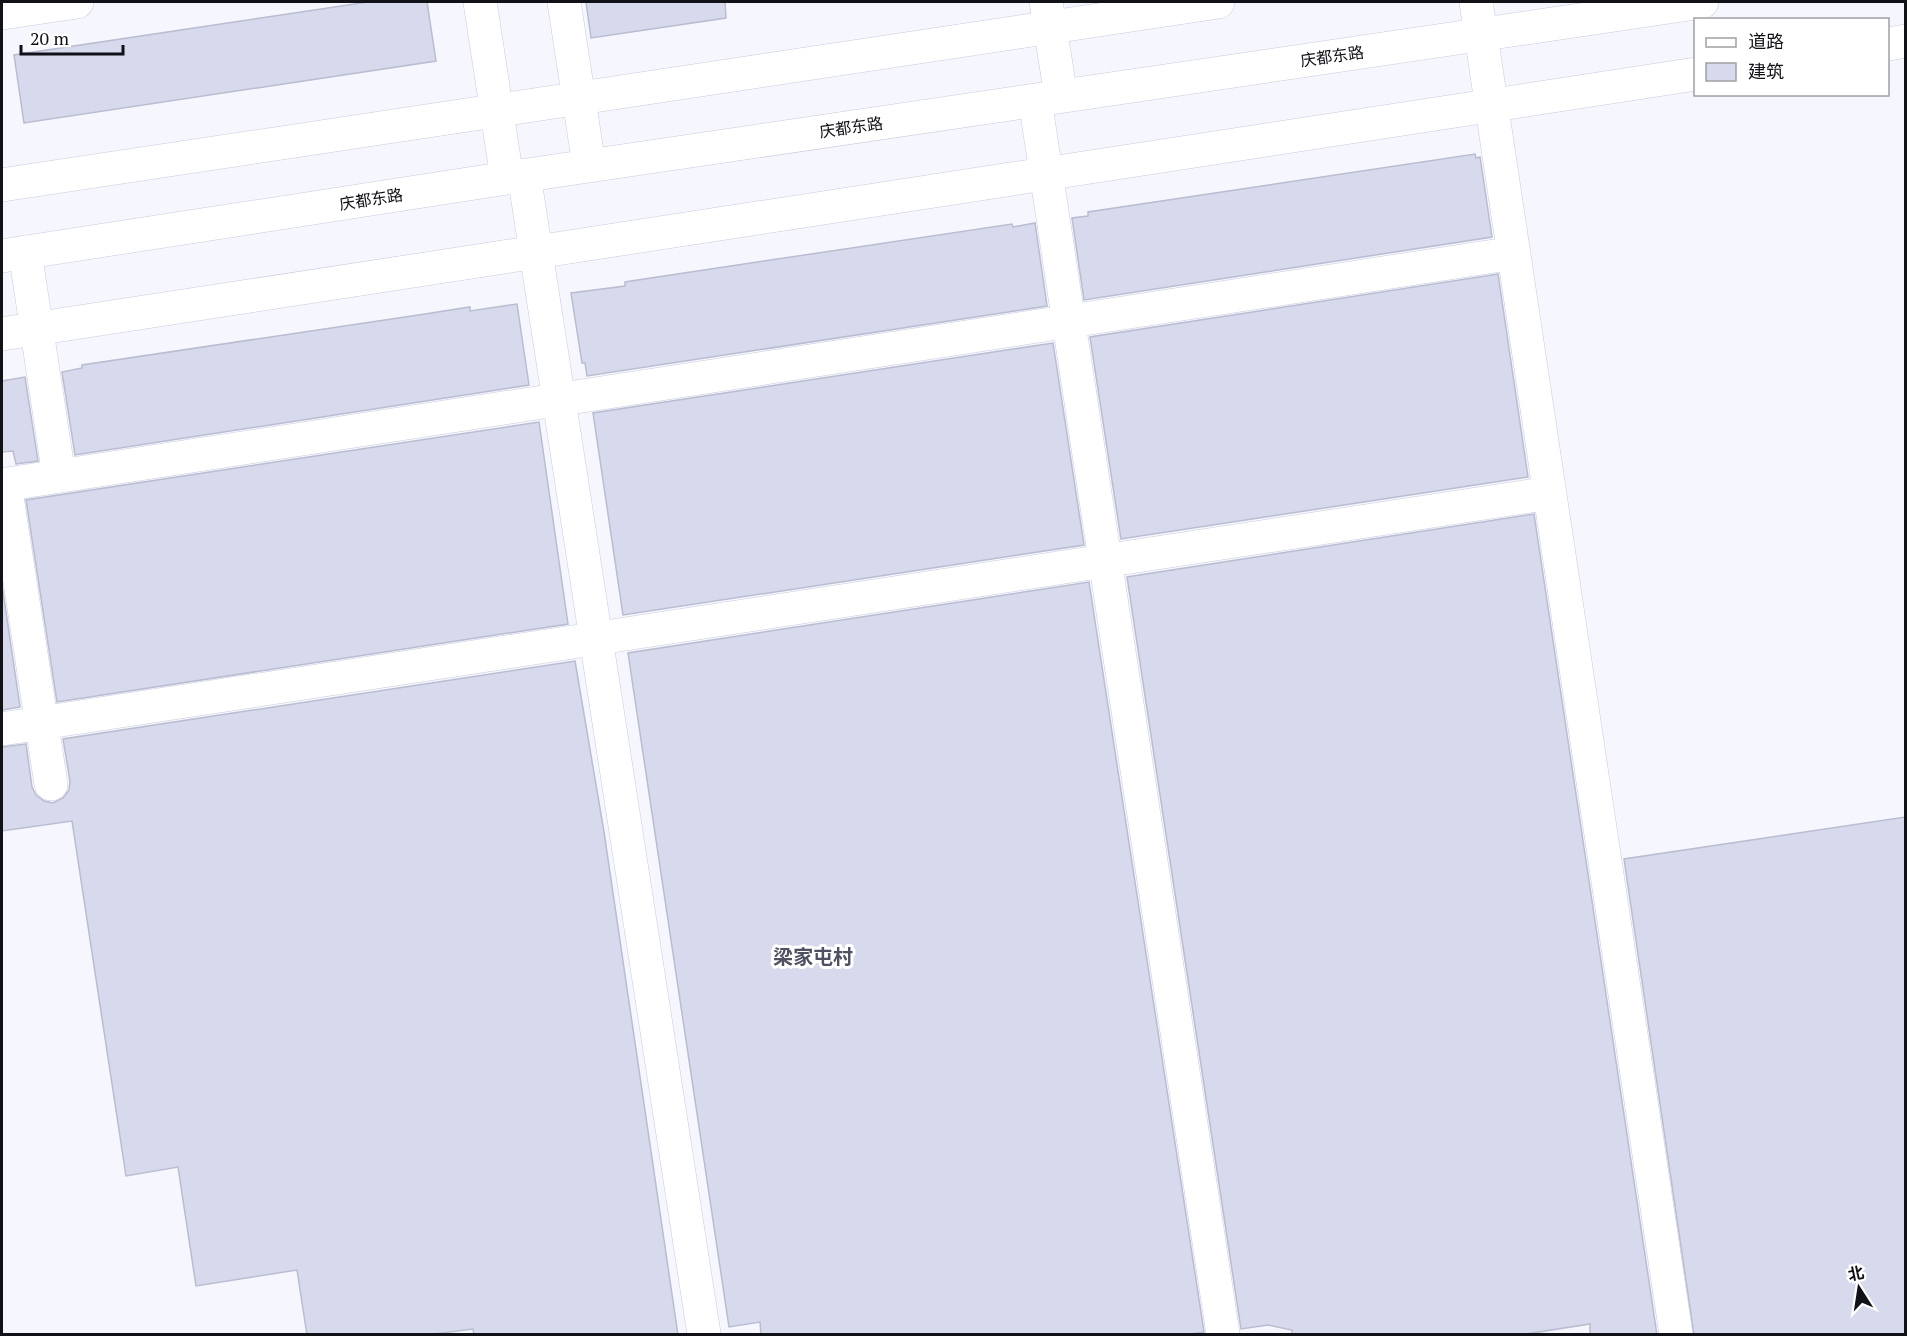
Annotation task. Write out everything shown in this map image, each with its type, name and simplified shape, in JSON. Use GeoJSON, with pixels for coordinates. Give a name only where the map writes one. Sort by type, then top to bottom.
{"type":"FeatureCollection","features":[{"type":"Feature","properties":{"kind":"street"},"geometry":{"type":"LineString","coordinates":[[2,13],[77,2]]}},
{"type":"Feature","properties":{"kind":"street"},"geometry":{"type":"LineString","coordinates":[[480,2],[496,110],[536,251],[704,1335]]}},
{"type":"Feature","properties":{"kind":"street"},"geometry":{"type":"LineString","coordinates":[[564,2],[589,165]]}},
{"type":"Feature","properties":{"kind":"street"},"geometry":{"type":"LineString","coordinates":[[2,185],[579,98],[1048,14],[1218,2]]}},
{"type":"Feature","properties":{"kind":"street"},"geometry":{"type":"LineString","coordinates":[[1476,2],[1676,1335]]}},
{"type":"Feature","properties":{"kind":"street","name":"庆都东路"},"geometry":{"type":"LineString","coordinates":[[13,254],[589,165],[1702,2]]}},
{"type":"Feature","properties":{"kind":"street"},"geometry":{"type":"LineString","coordinates":[[1048,14],[1046,173],[1223,1335]]}},
{"type":"Feature","properties":{"kind":"street"},"geometry":{"type":"LineString","coordinates":[[1889,44],[1905,41]]}},
{"type":"Feature","properties":{"kind":"street"},"geometry":{"type":"LineString","coordinates":[[2,334],[1694,74]]}},
{"type":"Feature","properties":{"kind":"street"},"geometry":{"type":"LineString","coordinates":[[13,254],[37,328],[59,476]]}},
{"type":"Feature","properties":{"kind":"street"},"geometry":{"type":"LineString","coordinates":[[51,784],[3,484],[1514,254]]}},
{"type":"Feature","properties":{"kind":"street"},"geometry":{"type":"LineString","coordinates":[[2,729],[1550,493]]}},
{"type":"Feature","properties":{"kind":"building"},"geometry":{"type":"Polygon","coordinates":[[[368,2],[427,2],[436,61],[24,123],[14,55],[368,2]]]}},
{"type":"Feature","properties":{"kind":"building"},"geometry":{"type":"Polygon","coordinates":[[[586,2],[725,2],[726,18],[591,38],[586,2]]]}},
{"type":"Feature","properties":{"kind":"building"},"geometry":{"type":"Polygon","coordinates":[[[1475,154],[1476,158],[1480,157],[1492,237],[1084,300],[1072,218],[1088,216],[1088,212],[1475,154]]]}},
{"type":"Feature","properties":{"kind":"building"},"geometry":{"type":"Polygon","coordinates":[[[1035,223],[1047,306],[587,376],[585,363],[582,363],[571,293],[625,286],[625,282],[664,276],[1012,224],[1013,227],[1035,223]]]}},
{"type":"Feature","properties":{"kind":"building"},"geometry":{"type":"Polygon","coordinates":[[[1498,274],[1528,477],[1121,539],[1090,337],[1498,274]]]}},
{"type":"Feature","properties":{"kind":"building"},"geometry":{"type":"Polygon","coordinates":[[[517,304],[529,385],[75,455],[62,372],[82,368],[82,365],[470,307],[470,311],[517,304]]]}},
{"type":"Feature","properties":{"kind":"building"},"geometry":{"type":"Polygon","coordinates":[[[1053,343],[1084,545],[623,615],[593,413],[1053,343]]]}},
{"type":"Feature","properties":{"kind":"building"},"geometry":{"type":"Polygon","coordinates":[[[25,377],[38,461],[16,464],[13,451],[2,452],[2,381],[25,377]]]}},
{"type":"Feature","properties":{"kind":"building"},"geometry":{"type":"Polygon","coordinates":[[[539,422],[568,624],[57,702],[26,500],[539,422]]]}},
{"type":"Feature","properties":{"kind":"building"},"geometry":{"type":"Polygon","coordinates":[[[1534,514],[1657,1335],[1590,1335],[1590,1324],[1520,1335],[1292,1335],[1292,1330],[1268,1325],[1241,1329],[1127,577],[1534,514]]]}},
{"type":"Feature","properties":{"kind":"building"},"geometry":{"type":"Polygon","coordinates":[[[1089,582],[1204,1332],[1183,1335],[761,1335],[760,1322],[729,1327],[628,653],[1089,582]]]}},
{"type":"Feature","properties":{"kind":"building"},"geometry":{"type":"Polygon","coordinates":[[[2,585],[20,707],[2,710],[2,585]]]}},
{"type":"Feature","properties":{"kind":"building"},"geometry":{"type":"Polygon","coordinates":[[[575,661],[604,832],[678,1335],[474,1335],[473,1329],[426,1335],[307,1335],[297,1270],[196,1286],[178,1167],[126,1176],[72,821],[2,831],[2,747],[26,744],[32,787],[36,795],[44,801],[53,803],[63,798],[69,790],[70,781],[63,739],[575,661]]]}},
{"type":"Feature","properties":{"kind":"building"},"geometry":{"type":"Polygon","coordinates":[[[1905,817],[1905,1335],[1694,1335],[1624,859],[1905,817]]]}},
{"type":"Feature","properties":{"kind":"district","name":"梁家屯村"},"geometry":{"type":"Point","coordinates":[813,956]}}]}
